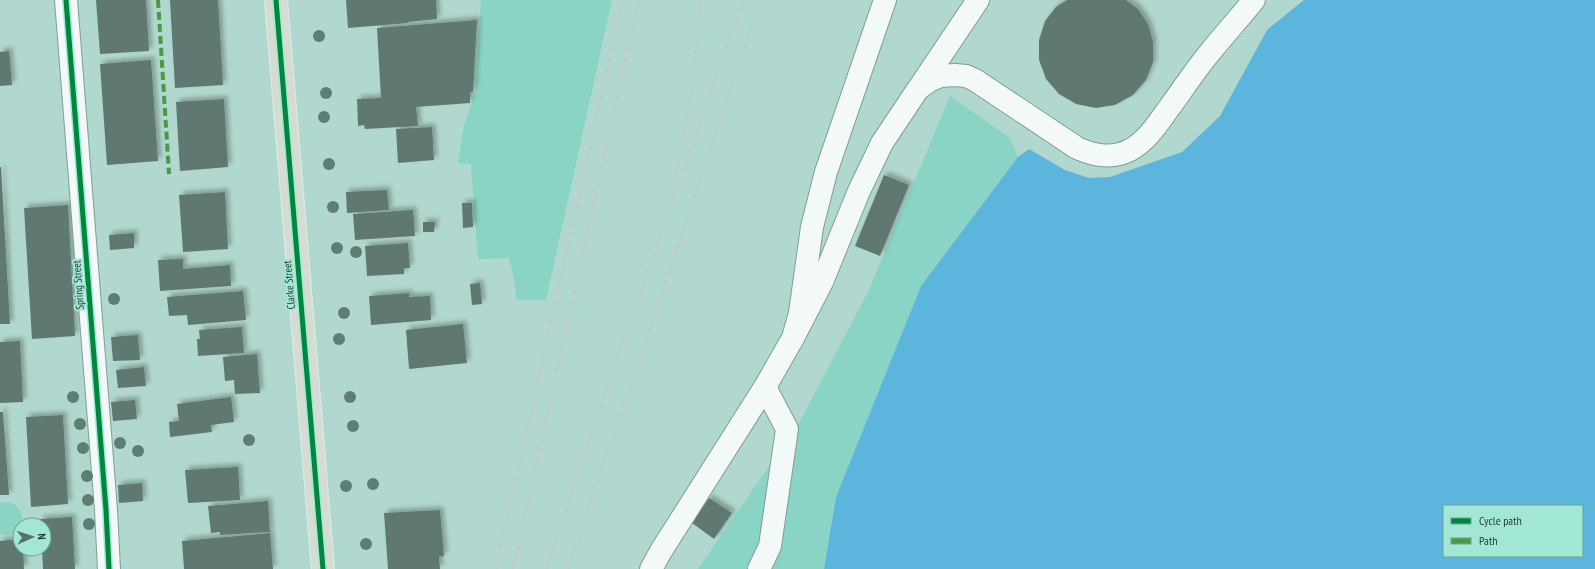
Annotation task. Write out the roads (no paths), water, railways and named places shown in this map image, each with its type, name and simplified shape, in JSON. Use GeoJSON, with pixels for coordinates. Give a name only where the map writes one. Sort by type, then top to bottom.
{"type":"FeatureCollection","features":[{"type":"Feature","properties":{"kind":"main road","name":"Clarke Street"},"geometry":{"type":"LineString","coordinates":[[276,0],[323,569]]}},
{"type":"Feature","properties":{"kind":"street","name":"Spring Street"},"geometry":{"type":"LineString","coordinates":[[66,0],[106,510],[109,569]]}},
{"type":"Feature","properties":{"kind":"street"},"geometry":{"type":"LineString","coordinates":[[793,338],[800,313],[812,227],[818,200],[826,172],[885,0]]}},
{"type":"Feature","properties":{"kind":"street"},"geometry":{"type":"LineString","coordinates":[[651,569],[765,387],[793,338],[822,282],[859,191],[882,143],[978,0]]}},
{"type":"Feature","properties":{"kind":"street"},"geometry":{"type":"LineString","coordinates":[[918,89],[929,80],[940,76],[966,76],[975,80],[1077,148],[1091,154],[1104,156],[1117,154],[1130,150],[1142,142],[1155,128],[1211,51],[1254,0]]}},
{"type":"Feature","properties":{"kind":"street"},"geometry":{"type":"LineString","coordinates":[[759,569],[770,546],[787,429],[765,387]]}},
{"type":"Feature","properties":{"kind":"water"},"geometry":{"type":"Polygon","coordinates":[[[1304,0],[1595,0],[1595,569],[824,569],[836,497],[921,286],[1018,157],[1029,149],[1065,170],[1089,178],[1110,177],[1182,152],[1220,116],[1267,30],[1304,0]]]}},
{"type":"Feature","properties":{"kind":"railway"},"geometry":{"type":"LineString","coordinates":[[496,569],[623,0]]}},
{"type":"Feature","properties":{"kind":"railway"},"geometry":{"type":"LineString","coordinates":[[513,569],[639,0]]}},
{"type":"Feature","properties":{"kind":"railway"},"geometry":{"type":"LineString","coordinates":[[673,182],[688,115],[697,47],[700,0]]}},
{"type":"Feature","properties":{"kind":"railway"},"geometry":{"type":"LineString","coordinates":[[547,569],[578,470],[743,0]]}},
{"type":"Feature","properties":{"kind":"railway"},"geometry":{"type":"LineString","coordinates":[[568,569],[761,0]]}}]}
